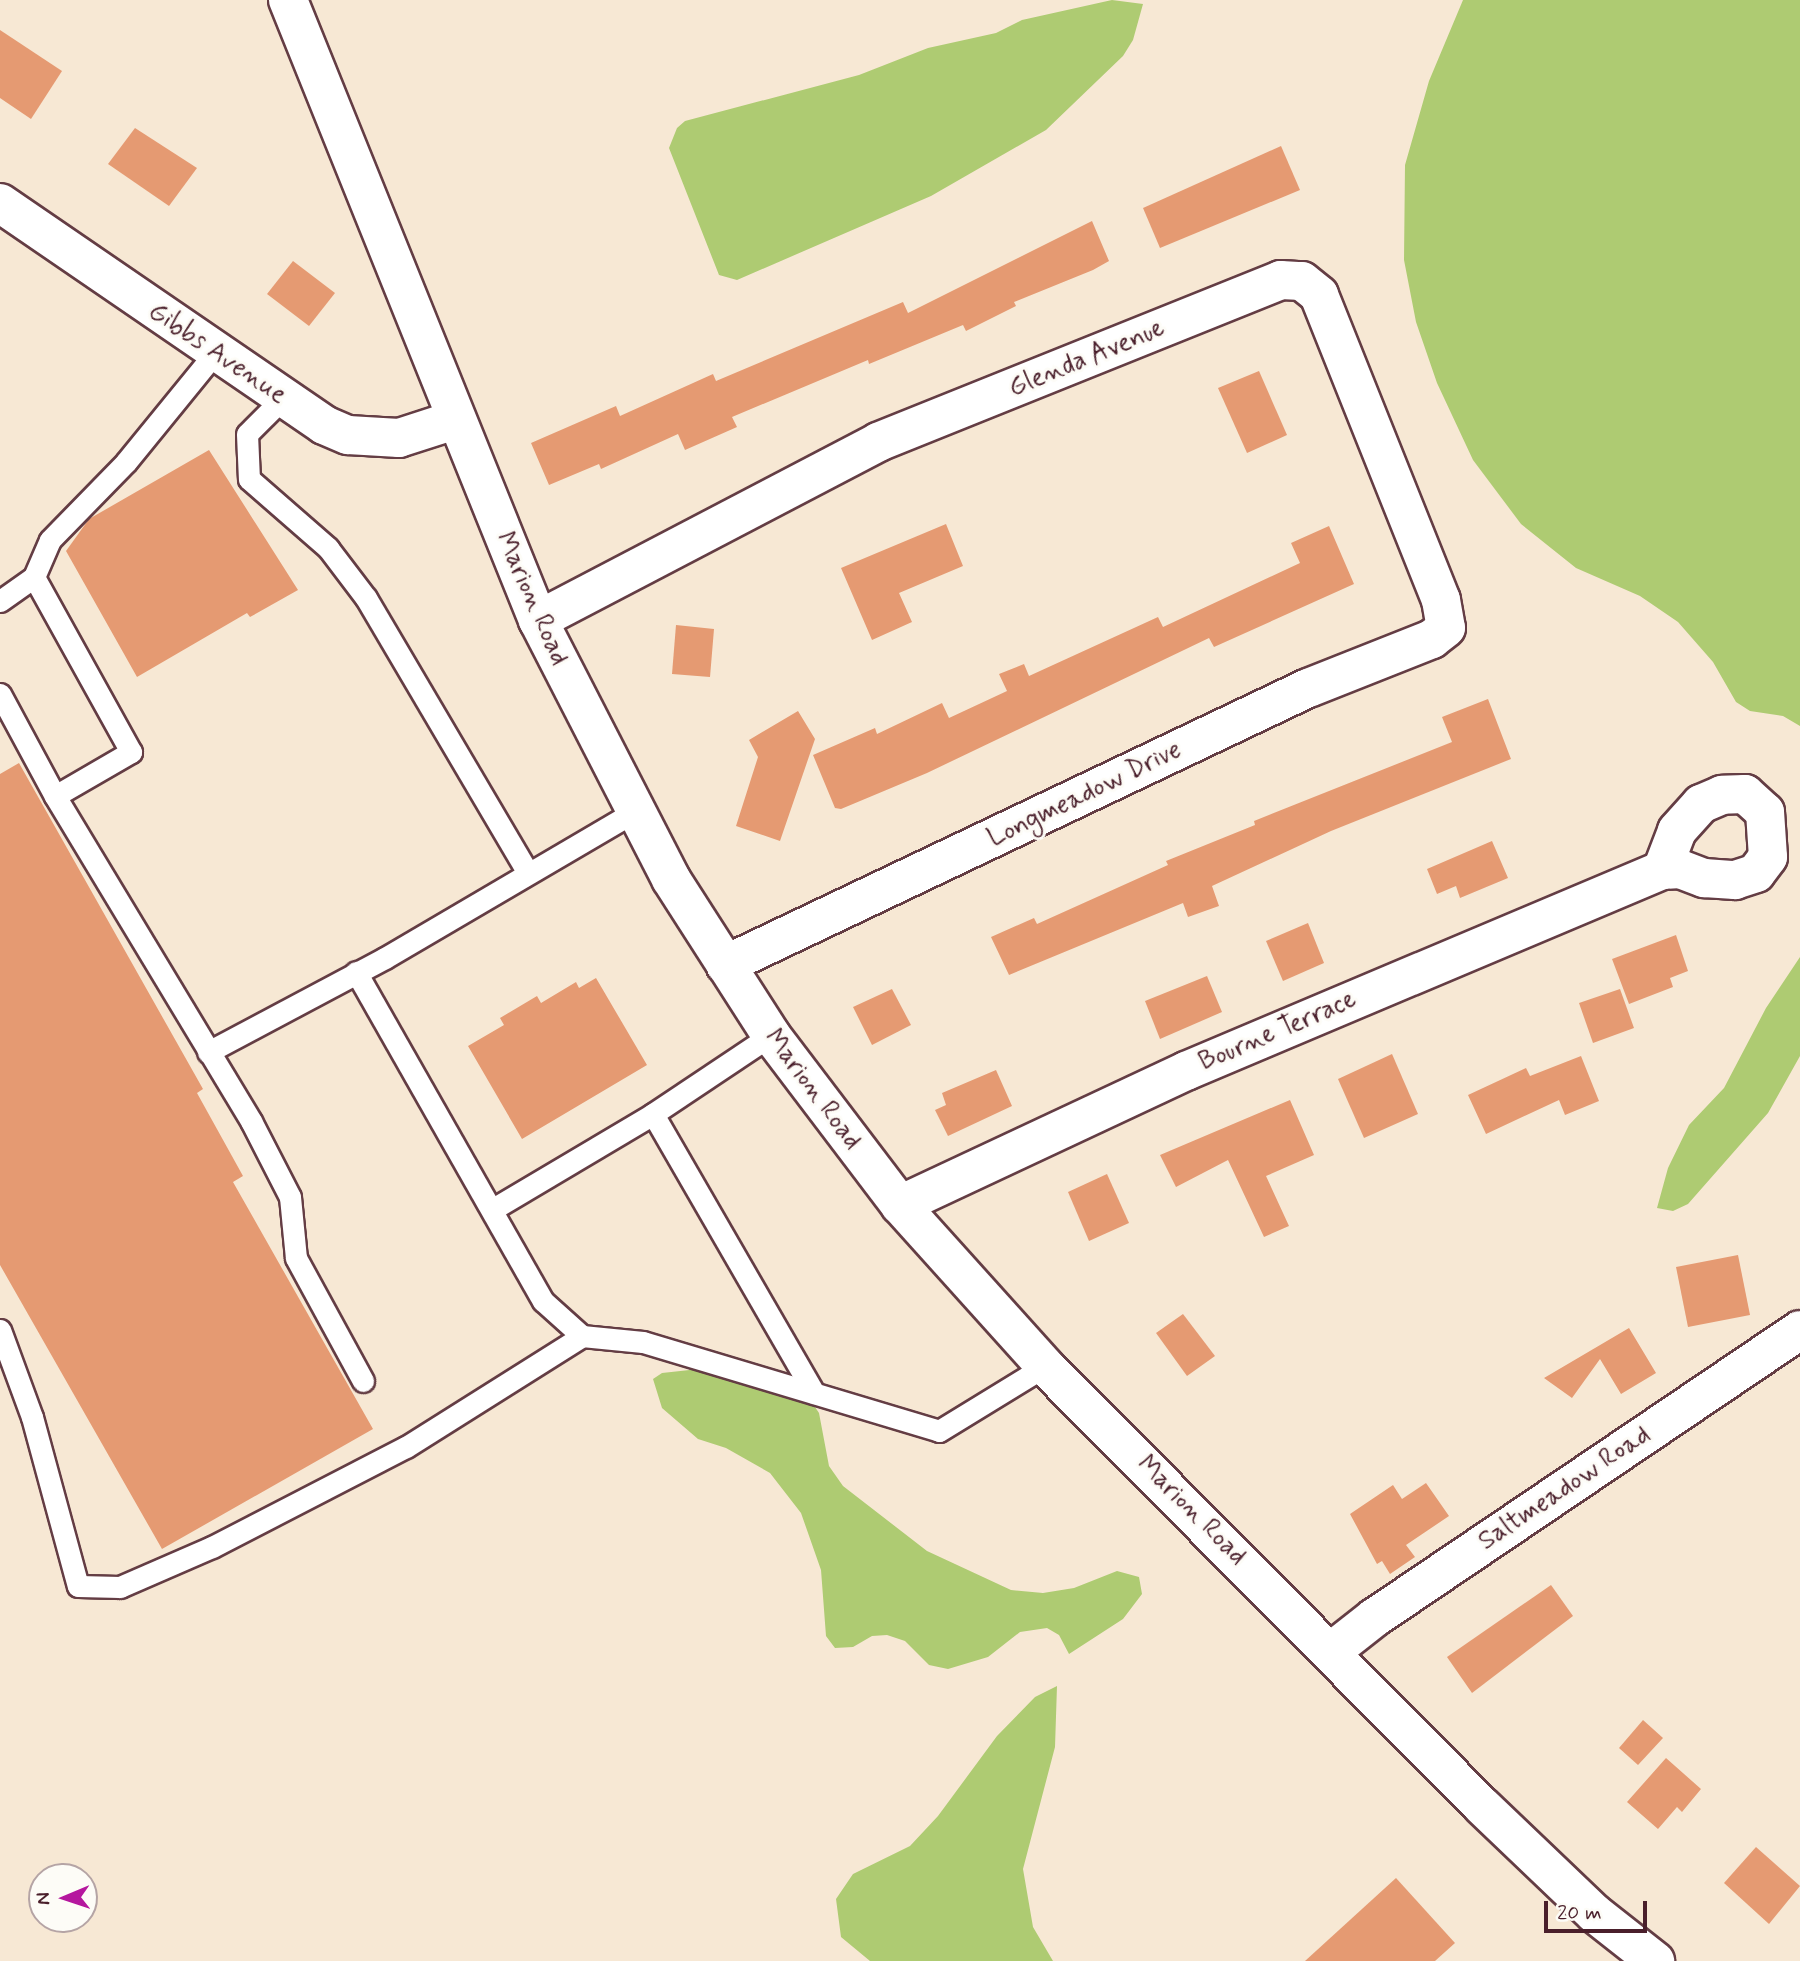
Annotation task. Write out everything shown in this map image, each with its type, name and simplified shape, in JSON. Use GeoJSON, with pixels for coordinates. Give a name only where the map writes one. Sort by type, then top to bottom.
{"type":"FeatureCollection","features":[{"type":"Feature","properties":{"kind":"street","name":"Marion Road"},"geometry":{"type":"LineString","coordinates":[[288,0],[455,420],[538,620],[671,879],[771,1035],[900,1205],[1045,1366],[1332,1651],[1482,1806],[1594,1913],[1655,1961]]}},
{"type":"Feature","properties":{"kind":"street","name":"Gibbs Avenue"},"geometry":{"type":"LineString","coordinates":[[0,203],[282,399],[324,425],[375,439],[399,438],[455,420]]}},
{"type":"Feature","properties":{"kind":"street","name":"Glenda Avenue"},"geometry":{"type":"LineString","coordinates":[[538,620],[878,442],[1282,280],[1302,281],[1320,295],[1441,600],[1446,628]]}},
{"type":"Feature","properties":{"kind":"street","name":"Longmeadow Drive"},"geometry":{"type":"LineString","coordinates":[[725,965],[1308,688],[1432,639],[1446,628]]}},
{"type":"Feature","properties":{"kind":"street","name":"Bourne Terrace"},"geometry":{"type":"LineString","coordinates":[[900,1205],[1186,1071],[1662,870]]}},
{"type":"Feature","properties":{"kind":"street","name":"Saltmeadow Road"},"geometry":{"type":"LineString","coordinates":[[1332,1651],[1374,1618],[1800,1330]]}},
{"type":"Feature","properties":{"kind":"lane"},"geometry":{"type":"LineString","coordinates":[[0,601],[34,576],[50,540],[126,462],[215,353]]}},
{"type":"Feature","properties":{"kind":"lane"},"geometry":{"type":"LineString","coordinates":[[282,399],[247,434],[249,479],[328,548],[366,598],[527,871]]}},
{"type":"Feature","properties":{"kind":"lane"},"geometry":{"type":"LineString","coordinates":[[34,576],[131,752],[55,796]]}},
{"type":"Feature","properties":{"kind":"lane"},"geometry":{"type":"LineString","coordinates":[[0,694],[55,796],[208,1052],[290,1197],[296,1258],[363,1381]]}},
{"type":"Feature","properties":{"kind":"lane"},"geometry":{"type":"LineString","coordinates":[[208,1052],[356,972],[527,871],[636,811]]}},
{"type":"Feature","properties":{"kind":"lane"},"geometry":{"type":"LineString","coordinates":[[356,972],[543,1301],[582,1336],[643,1342],[939,1431],[1045,1366]]}},
{"type":"Feature","properties":{"kind":"lane"},"geometry":{"type":"LineString","coordinates":[[493,1209],[653,1114],[771,1035]]}},
{"type":"Feature","properties":{"kind":"lane"},"geometry":{"type":"LineString","coordinates":[[653,1114],[814,1393]]}},
{"type":"Feature","properties":{"kind":"lane"},"geometry":{"type":"LineString","coordinates":[[0,1330],[32,1417],[78,1586],[120,1587],[212,1547],[406,1447],[582,1336]]}},
{"type":"Feature","properties":{"kind":"green space"},"geometry":{"type":"Polygon","coordinates":[[[1112,0],[1143,4],[1133,40],[1123,56],[1046,130],[931,196],[737,280],[719,275],[669,148],[677,128],[685,121],[859,75],[928,48],[996,33],[1022,20],[1112,0]]]}},
{"type":"Feature","properties":{"kind":"green space"},"geometry":{"type":"Polygon","coordinates":[[[1463,0],[1800,0],[1800,726],[1783,716],[1750,711],[1736,702],[1713,662],[1678,622],[1640,596],[1576,568],[1521,524],[1473,460],[1437,383],[1416,322],[1404,260],[1405,165],[1429,81],[1463,0]]]}},
{"type":"Feature","properties":{"kind":"green space"},"geometry":{"type":"Polygon","coordinates":[[[1800,957],[1800,1056],[1768,1113],[1688,1204],[1673,1211],[1657,1208],[1668,1168],[1689,1125],[1724,1088],[1766,1008],[1800,957]]]}},
{"type":"Feature","properties":{"kind":"green space"},"geometry":{"type":"Polygon","coordinates":[[[708,1368],[801,1386],[819,1413],[829,1466],[843,1486],[927,1551],[1011,1590],[1043,1593],[1074,1588],[1117,1571],[1139,1577],[1142,1594],[1123,1619],[1069,1654],[1059,1635],[1047,1628],[1020,1632],[988,1657],[948,1669],[929,1665],[905,1641],[887,1635],[872,1636],[853,1647],[835,1648],[826,1636],[821,1570],[801,1513],[770,1473],[726,1448],[698,1439],[662,1408],[653,1379],[662,1373],[708,1368]]]}},
{"type":"Feature","properties":{"kind":"green space"},"geometry":{"type":"Polygon","coordinates":[[[1057,1686],[1055,1747],[1023,1869],[1033,1927],[1053,1961],[870,1961],[841,1937],[836,1899],[853,1874],[910,1846],[938,1816],[997,1736],[1035,1697],[1057,1686]]]}},
{"type":"Feature","properties":{"kind":"building"},"geometry":{"type":"Polygon","coordinates":[[[0,30],[62,71],[31,119],[0,98],[0,30]]]}},
{"type":"Feature","properties":{"kind":"building"},"geometry":{"type":"Polygon","coordinates":[[[135,128],[197,168],[169,206],[108,164],[135,128]]]}},
{"type":"Feature","properties":{"kind":"building"},"geometry":{"type":"Polygon","coordinates":[[[1281,146],[1300,190],[1160,248],[1143,208],[1281,146]]]}},
{"type":"Feature","properties":{"kind":"building"},"geometry":{"type":"Polygon","coordinates":[[[1092,221],[1109,261],[1093,270],[1014,302],[1016,306],[966,331],[963,325],[869,364],[868,360],[732,417],[737,427],[685,450],[678,434],[601,469],[599,464],[549,485],[531,443],[616,406],[620,416],[713,374],[716,381],[903,302],[908,313],[1092,221]]]}},
{"type":"Feature","properties":{"kind":"building"},"geometry":{"type":"Polygon","coordinates":[[[293,261],[335,293],[309,326],[267,294],[293,261]]]}},
{"type":"Feature","properties":{"kind":"building"},"geometry":{"type":"Polygon","coordinates":[[[1259,371],[1287,435],[1247,453],[1218,388],[1259,371]]]}},
{"type":"Feature","properties":{"kind":"building"},"geometry":{"type":"Polygon","coordinates":[[[209,450],[298,590],[250,617],[247,613],[137,677],[66,551],[89,519],[209,450]]]}},
{"type":"Feature","properties":{"kind":"building"},"geometry":{"type":"Polygon","coordinates":[[[946,524],[963,566],[899,593],[912,622],[872,640],[841,568],[946,524]]]}},
{"type":"Feature","properties":{"kind":"building"},"geometry":{"type":"Polygon","coordinates":[[[1329,526],[1354,584],[1214,647],[1209,638],[927,773],[841,809],[835,808],[813,755],[875,728],[877,734],[942,703],[949,718],[1007,691],[999,674],[1024,664],[1029,676],[1158,617],[1163,627],[1300,563],[1291,543],[1329,526]]]}},
{"type":"Feature","properties":{"kind":"building"},"geometry":{"type":"Polygon","coordinates":[[[676,625],[714,629],[710,677],[672,674],[676,625]]]}},
{"type":"Feature","properties":{"kind":"building"},"geometry":{"type":"Polygon","coordinates":[[[1488,699],[1511,759],[1331,831],[1212,886],[1219,906],[1188,917],[1183,903],[1009,975],[991,937],[1034,918],[1037,924],[1168,865],[1166,861],[1255,825],[1254,821],[1452,742],[1442,717],[1488,699]]]}},
{"type":"Feature","properties":{"kind":"building"},"geometry":{"type":"Polygon","coordinates":[[[798,711],[815,739],[780,841],[736,826],[758,757],[749,740],[798,711]]]}},
{"type":"Feature","properties":{"kind":"building"},"geometry":{"type":"Polygon","coordinates":[[[19,763],[203,1089],[197,1093],[243,1176],[233,1182],[373,1429],[162,1549],[0,1265],[0,774],[19,763]]]}},
{"type":"Feature","properties":{"kind":"building"},"geometry":{"type":"Polygon","coordinates":[[[1492,841],[1508,878],[1460,898],[1456,886],[1437,894],[1427,869],[1492,841]]]}},
{"type":"Feature","properties":{"kind":"building"},"geometry":{"type":"Polygon","coordinates":[[[1308,923],[1324,963],[1283,981],[1266,941],[1308,923]]]}},
{"type":"Feature","properties":{"kind":"building"},"geometry":{"type":"Polygon","coordinates":[[[1676,935],[1688,971],[1670,978],[1673,987],[1629,1004],[1612,959],[1676,935]]]}},
{"type":"Feature","properties":{"kind":"building"},"geometry":{"type":"Polygon","coordinates":[[[1207,976],[1222,1012],[1160,1039],[1145,1001],[1207,976]]]}},
{"type":"Feature","properties":{"kind":"building"},"geometry":{"type":"Polygon","coordinates":[[[596,978],[647,1065],[522,1139],[468,1046],[504,1025],[500,1018],[537,996],[541,1003],[576,982],[579,988],[596,978]]]}},
{"type":"Feature","properties":{"kind":"building"},"geometry":{"type":"Polygon","coordinates":[[[892,989],[911,1025],[872,1045],[853,1007],[892,989]]]}},
{"type":"Feature","properties":{"kind":"building"},"geometry":{"type":"Polygon","coordinates":[[[1620,989],[1634,1028],[1593,1043],[1579,1003],[1620,989]]]}},
{"type":"Feature","properties":{"kind":"building"},"geometry":{"type":"Polygon","coordinates":[[[1392,1054],[1418,1114],[1364,1138],[1338,1079],[1392,1054]]]}},
{"type":"Feature","properties":{"kind":"building"},"geometry":{"type":"Polygon","coordinates":[[[1581,1056],[1599,1101],[1565,1115],[1559,1100],[1486,1134],[1468,1095],[1526,1068],[1530,1076],[1581,1056]]]}},
{"type":"Feature","properties":{"kind":"building"},"geometry":{"type":"Polygon","coordinates":[[[996,1070],[1012,1106],[948,1136],[935,1110],[946,1105],[942,1093],[996,1070]]]}},
{"type":"Feature","properties":{"kind":"building"},"geometry":{"type":"Polygon","coordinates":[[[1290,1100],[1314,1155],[1266,1176],[1289,1226],[1264,1237],[1228,1160],[1176,1187],[1160,1155],[1290,1100]]]}},
{"type":"Feature","properties":{"kind":"building"},"geometry":{"type":"Polygon","coordinates":[[[1107,1174],[1129,1223],[1089,1241],[1068,1192],[1107,1174]]]}},
{"type":"Feature","properties":{"kind":"building"},"geometry":{"type":"Polygon","coordinates":[[[1738,1255],[1750,1315],[1688,1327],[1676,1267],[1738,1255]]]}},
{"type":"Feature","properties":{"kind":"building"},"geometry":{"type":"Polygon","coordinates":[[[1183,1314],[1215,1356],[1187,1376],[1156,1333],[1183,1314]]]}},
{"type":"Feature","properties":{"kind":"building"},"geometry":{"type":"Polygon","coordinates":[[[1629,1328],[1656,1373],[1621,1394],[1600,1359],[1572,1398],[1544,1378],[1629,1328]]]}},
{"type":"Feature","properties":{"kind":"building"},"geometry":{"type":"Polygon","coordinates":[[[1426,1483],[1449,1516],[1406,1545],[1415,1557],[1390,1574],[1382,1561],[1377,1564],[1350,1514],[1393,1485],[1402,1499],[1426,1483]]]}},
{"type":"Feature","properties":{"kind":"building"},"geometry":{"type":"Polygon","coordinates":[[[1551,1585],[1573,1616],[1472,1693],[1447,1657],[1551,1585]]]}},
{"type":"Feature","properties":{"kind":"building"},"geometry":{"type":"Polygon","coordinates":[[[1643,1720],[1663,1738],[1638,1765],[1619,1748],[1643,1720]]]}},
{"type":"Feature","properties":{"kind":"building"},"geometry":{"type":"Polygon","coordinates":[[[1666,1758],[1701,1789],[1682,1812],[1677,1807],[1658,1829],[1627,1802],[1666,1758]]]}},
{"type":"Feature","properties":{"kind":"building"},"geometry":{"type":"Polygon","coordinates":[[[1756,1847],[1800,1886],[1769,1924],[1724,1883],[1756,1847]]]}},
{"type":"Feature","properties":{"kind":"building"},"geometry":{"type":"Polygon","coordinates":[[[1396,1878],[1455,1943],[1435,1961],[1305,1961],[1396,1878]]]}}]}
